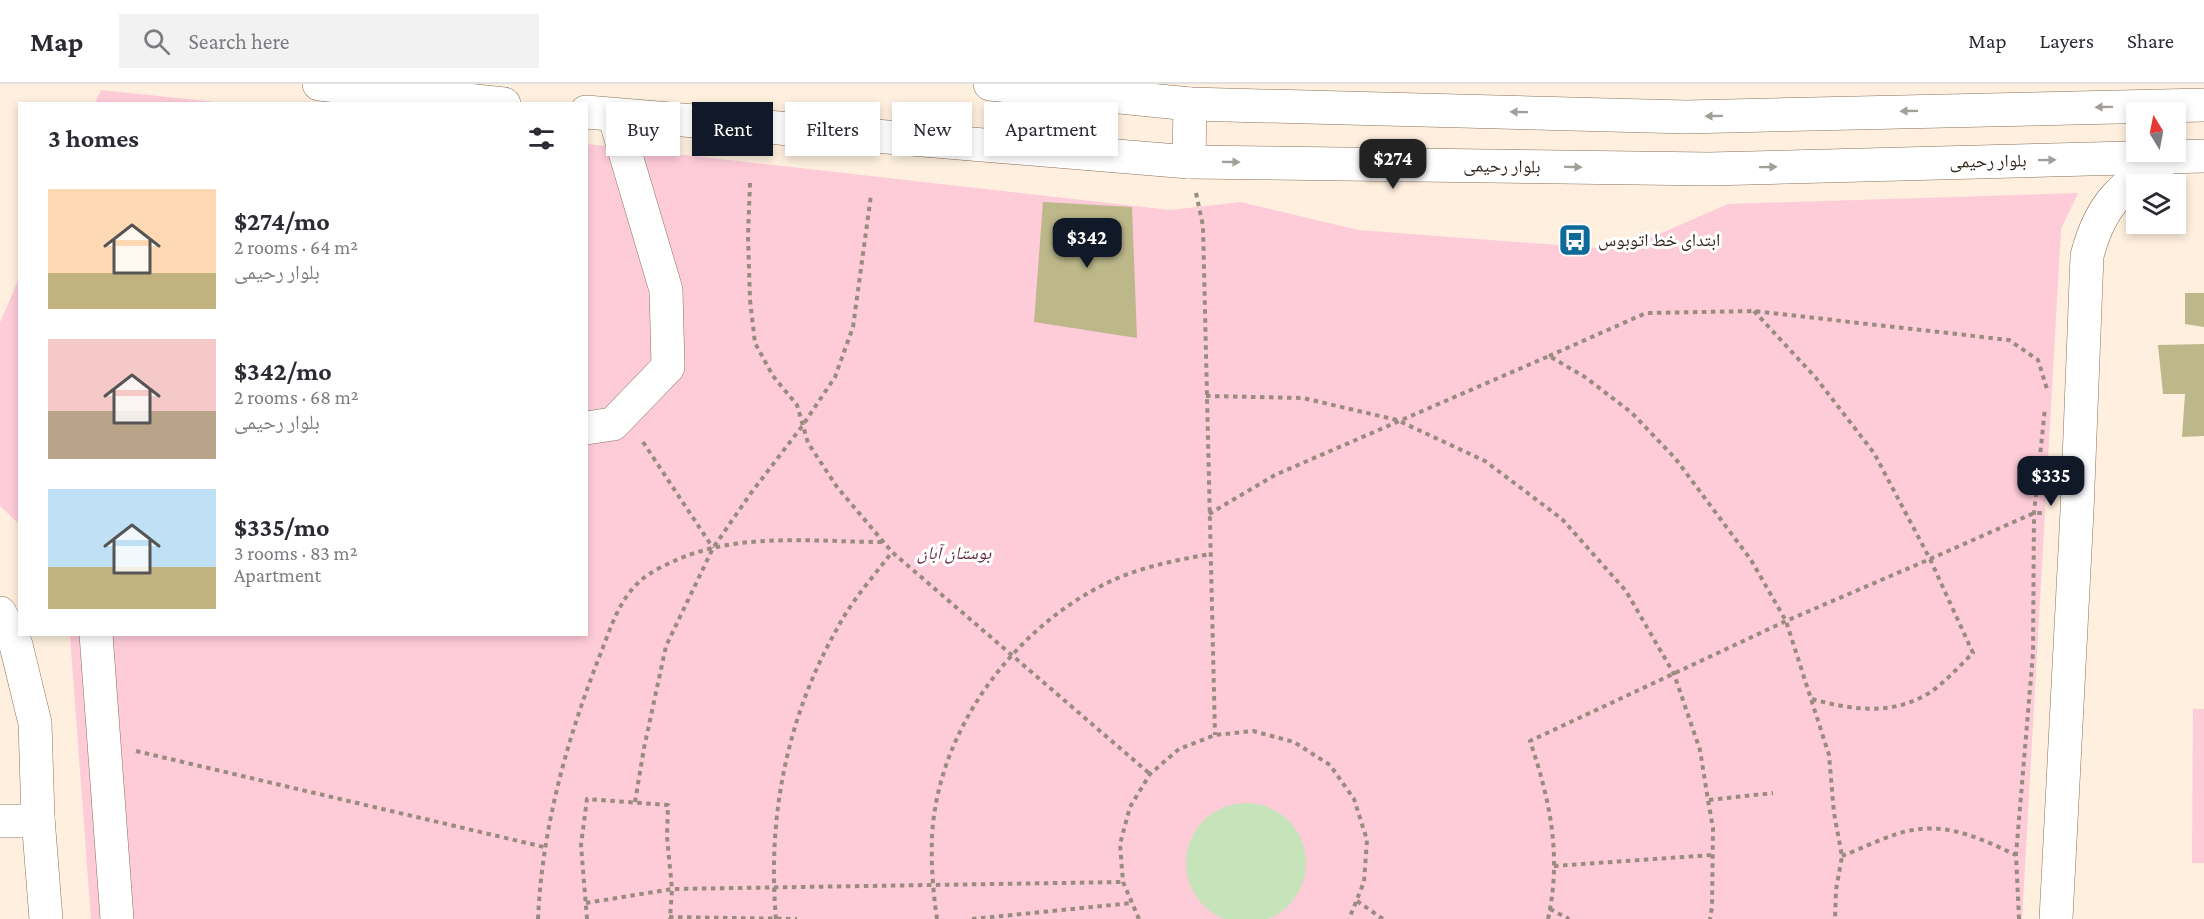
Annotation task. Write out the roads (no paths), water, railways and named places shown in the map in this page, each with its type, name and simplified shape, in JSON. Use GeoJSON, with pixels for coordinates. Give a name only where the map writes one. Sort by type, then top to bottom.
{"type":"FeatureCollection","features":[{"type":"Feature","properties":{"kind":"main road"},"geometry":{"type":"LineString","coordinates":[[319,84],[486,102]]}},
{"type":"Feature","properties":{"kind":"main road"},"geometry":{"type":"LineString","coordinates":[[990,84],[1190,104],[1686,117],[2204,105]]}},
{"type":"Feature","properties":{"kind":"main road"},"geometry":{"type":"LineString","coordinates":[[1189,162],[1190,104]]}},
{"type":"Feature","properties":{"kind":"main road"},"geometry":{"type":"LineString","coordinates":[[588,428],[613,424],[668,367],[666,290],[600,114]]}},
{"type":"Feature","properties":{"kind":"main road","name":"بلوار رحیمی"},"geometry":{"type":"LineString","coordinates":[[600,114],[1189,162],[1709,169],[2126,158]]}},
{"type":"Feature","properties":{"kind":"main road","name":"بلوار رحیمی"},"geometry":{"type":"LineString","coordinates":[[2186,157],[2204,156]]}},
{"type":"Feature","properties":{"kind":"main road"},"geometry":{"type":"LineString","coordinates":[[2056,919],[2077,511],[2087,256],[2092,234],[2112,199],[2134,179],[2161,162]]}},
{"type":"Feature","properties":{"kind":"main road"},"geometry":{"type":"LineString","coordinates":[[0,613],[16,645],[36,723],[38,818],[46,919]]}},
{"type":"Feature","properties":{"kind":"main road"},"geometry":{"type":"LineString","coordinates":[[96,636],[117,919]]}},
{"type":"Feature","properties":{"kind":"main road"},"geometry":{"type":"LineString","coordinates":[[0,821],[31,821],[38,818]]}},
{"type":"Feature","properties":{"kind":"place","name":"ابتدای خط اتوبوس"},"geometry":{"type":"Point","coordinates":[1575,240]}},
{"type":"Feature","properties":{"kind":"park label","name":"بوستان آبان"},"geometry":{"type":"Point","coordinates":[954,553]}}]}
